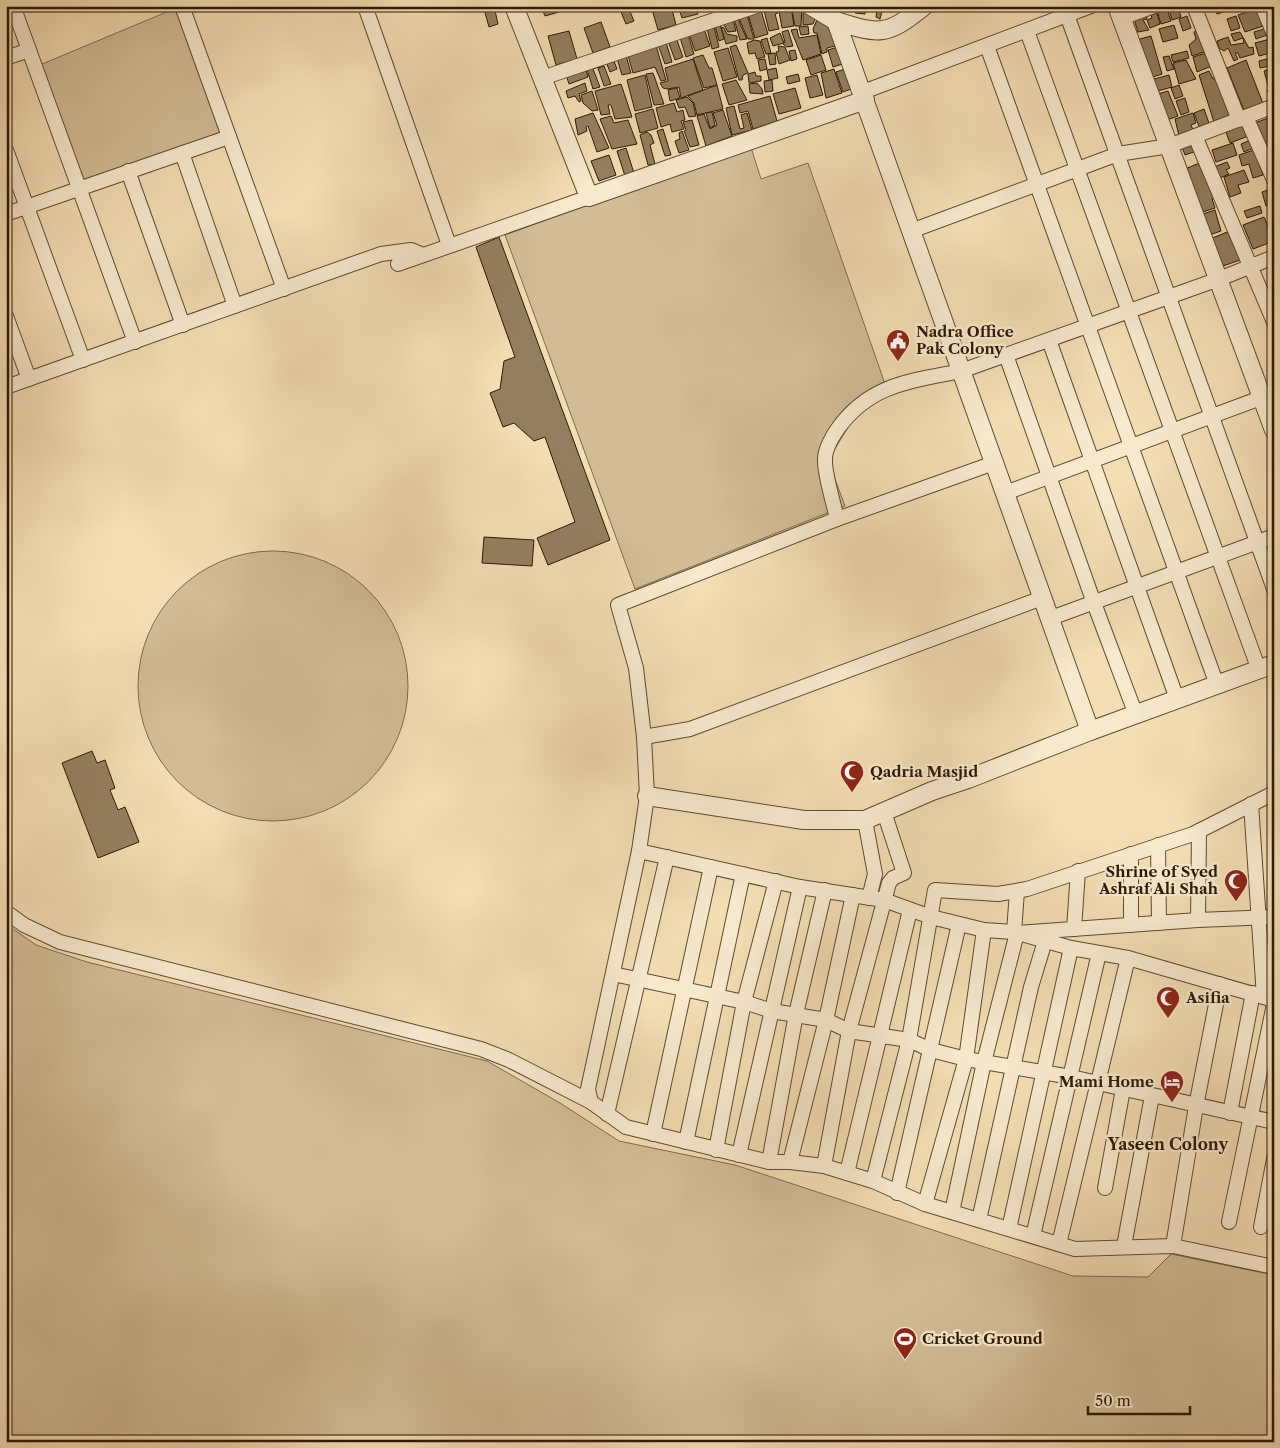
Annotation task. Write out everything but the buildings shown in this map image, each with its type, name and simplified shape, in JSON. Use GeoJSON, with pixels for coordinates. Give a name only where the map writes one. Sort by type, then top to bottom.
{"type":"FeatureCollection","features":[{"type":"Feature","properties":{"kind":"street"},"geometry":{"type":"LineString","coordinates":[[13,6],[135,342]]}},
{"type":"Feature","properties":{"kind":"street"},"geometry":{"type":"LineString","coordinates":[[182,6],[284,289]]}},
{"type":"Feature","properties":{"kind":"street"},"geometry":{"type":"LineString","coordinates":[[365,6],[449,245]]}},
{"type":"Feature","properties":{"kind":"street"},"geometry":{"type":"LineString","coordinates":[[514,6],[589,197]]}},
{"type":"Feature","properties":{"kind":"street"},"geometry":{"type":"LineString","coordinates":[[542,78],[756,6]]}},
{"type":"Feature","properties":{"kind":"street"},"geometry":{"type":"LineString","coordinates":[[811,6],[836,21],[871,32],[900,26],[924,6]]}},
{"type":"Feature","properties":{"kind":"street"},"geometry":{"type":"LineString","coordinates":[[398,264],[589,197],[864,96],[1091,6]]}},
{"type":"Feature","properties":{"kind":"street"},"geometry":{"type":"LineString","coordinates":[[1154,6],[1119,12],[1219,279],[1268,395],[1274,430]]}},
{"type":"Feature","properties":{"kind":"street"},"geometry":{"type":"LineString","coordinates":[[1194,6],[1242,118],[1274,180]]}},
{"type":"Feature","properties":{"kind":"street"},"geometry":{"type":"LineString","coordinates":[[1262,6],[1274,34]]}},
{"type":"Feature","properties":{"kind":"street"},"geometry":{"type":"LineString","coordinates":[[1067,15],[1170,296],[1274,589]]}},
{"type":"Feature","properties":{"kind":"street"},"geometry":{"type":"LineString","coordinates":[[836,21],[1090,731]]}},
{"type":"Feature","properties":{"kind":"street"},"geometry":{"type":"LineString","coordinates":[[647,796],[804,820],[865,820],[932,791],[997,769],[1090,731],[1266,667],[1218,557],[1027,31]]}},
{"type":"Feature","properties":{"kind":"street"},"geometry":{"type":"LineString","coordinates":[[987,46],[1217,685]]}},
{"type":"Feature","properties":{"kind":"street"},"geometry":{"type":"LineString","coordinates":[[6,58],[29,50]]}},
{"type":"Feature","properties":{"kind":"street"},"geometry":{"type":"LineString","coordinates":[[911,231],[1118,154],[1169,146],[1274,106]]}},
{"type":"Feature","properties":{"kind":"street"},"geometry":{"type":"LineString","coordinates":[[6,214],[229,136]]}},
{"type":"Feature","properties":{"kind":"street"},"geometry":{"type":"LineString","coordinates":[[1195,136],[1274,322]]}},
{"type":"Feature","properties":{"kind":"street"},"geometry":{"type":"LineString","coordinates":[[6,150],[83,360]]}},
{"type":"Feature","properties":{"kind":"street"},"geometry":{"type":"LineString","coordinates":[[182,153],[235,306]]}},
{"type":"Feature","properties":{"kind":"street"},"geometry":{"type":"LineString","coordinates":[[128,172],[183,324]]}},
{"type":"Feature","properties":{"kind":"street"},"geometry":{"type":"LineString","coordinates":[[6,387],[381,254],[411,250],[423,255]]}},
{"type":"Feature","properties":{"kind":"street"},"geometry":{"type":"LineString","coordinates":[[836,519],[825,458],[834,434],[850,412],[876,392],[917,380],[961,371],[1219,279],[1274,257]]}},
{"type":"Feature","properties":{"kind":"street"},"geometry":{"type":"LineString","coordinates":[[6,316],[28,379]]}},
{"type":"Feature","properties":{"kind":"street"},"geometry":{"type":"LineString","coordinates":[[1049,340],[1177,699]]}},
{"type":"Feature","properties":{"kind":"street"},"geometry":{"type":"LineString","coordinates":[[1006,355],[1136,715]]}},
{"type":"Feature","properties":{"kind":"street"},"geometry":{"type":"LineString","coordinates":[[1005,493],[1268,395]]}},
{"type":"Feature","properties":{"kind":"street"},"geometry":{"type":"LineString","coordinates":[[591,1102],[588,1088],[639,851],[647,796],[644,737],[636,668],[618,606],[836,519],[994,463]]}},
{"type":"Feature","properties":{"kind":"street"},"geometry":{"type":"LineString","coordinates":[[1051,618],[1274,536]]}},
{"type":"Feature","properties":{"kind":"street"},"geometry":{"type":"LineString","coordinates":[[644,737],[686,731],[1042,598]]}},
{"type":"Feature","properties":{"kind":"street"},"geometry":{"type":"LineString","coordinates":[[873,1181],[909,1040],[934,890],[998,894],[1017,892],[1198,831],[1274,794]]}},
{"type":"Feature","properties":{"kind":"street"},"geometry":{"type":"LineString","coordinates":[[1229,1222],[1251,1118],[1266,998],[1267,917],[1251,804]]}},
{"type":"Feature","properties":{"kind":"street"},"geometry":{"type":"LineString","coordinates":[[824,1166],[849,1031],[884,900],[889,883],[893,878],[904,873],[884,812]]}},
{"type":"Feature","properties":{"kind":"street"},"geometry":{"type":"LineString","coordinates":[[865,820],[874,869],[869,898]]}},
{"type":"Feature","properties":{"kind":"street"},"geometry":{"type":"LineString","coordinates":[[1198,831],[1198,920]]}},
{"type":"Feature","properties":{"kind":"street"},"geometry":{"type":"LineString","coordinates":[[1158,845],[1159,923]]}},
{"type":"Feature","properties":{"kind":"street"},"geometry":{"type":"LineString","coordinates":[[639,851],[800,887],[884,900],[931,917],[984,930],[1015,933],[1267,917]]}},
{"type":"Feature","properties":{"kind":"street"},"geometry":{"type":"LineString","coordinates":[[1131,854],[1131,925]]}},
{"type":"Feature","properties":{"kind":"street"},"geometry":{"type":"LineString","coordinates":[[607,1114],[667,857]]}},
{"type":"Feature","properties":{"kind":"street"},"geometry":{"type":"LineString","coordinates":[[653,1134],[711,867]]}},
{"type":"Feature","properties":{"kind":"street"},"geometry":{"type":"LineString","coordinates":[[1074,930],[1078,871]]}},
{"type":"Feature","properties":{"kind":"street"},"geometry":{"type":"LineString","coordinates":[[686,1142],[743,874]]}},
{"type":"Feature","properties":{"kind":"street"},"geometry":{"type":"LineString","coordinates":[[716,1150],[744,1002],[776,881]]}},
{"type":"Feature","properties":{"kind":"street"},"geometry":{"type":"LineString","coordinates":[[739,1155],[800,887]]}},
{"type":"Feature","properties":{"kind":"street"},"geometry":{"type":"LineString","coordinates":[[769,1162],[796,1014],[825,890]]}},
{"type":"Feature","properties":{"kind":"street"},"geometry":{"type":"LineString","coordinates":[[952,1212],[984,1062],[1015,933],[1017,892]]}},
{"type":"Feature","properties":{"kind":"street"},"geometry":{"type":"LineString","coordinates":[[790,1162],[826,1020],[853,895]]}},
{"type":"Feature","properties":{"kind":"street"},"geometry":{"type":"LineString","coordinates":[[847,1173],[910,910]]}},
{"type":"Feature","properties":{"kind":"street"},"geometry":{"type":"LineString","coordinates":[[6,912],[24,925],[60,942],[481,1049],[509,1060],[591,1102],[626,1128],[769,1162],[790,1162],[824,1166],[873,1181],[925,1204],[1075,1249],[1173,1246],[1274,1267]]}},
{"type":"Feature","properties":{"kind":"street"},"geometry":{"type":"LineString","coordinates":[[897,1193],[959,924]]}},
{"type":"Feature","properties":{"kind":"street"},"geometry":{"type":"LineString","coordinates":[[925,1204],[966,1059],[984,930]]}},
{"type":"Feature","properties":{"kind":"street"},"geometry":{"type":"LineString","coordinates":[[1015,933],[1071,948],[1128,958],[1266,998]]}},
{"type":"Feature","properties":{"kind":"street"},"geometry":{"type":"LineString","coordinates":[[979,1220],[1031,987],[1045,941]]}},
{"type":"Feature","properties":{"kind":"street"},"geometry":{"type":"LineString","coordinates":[[1010,1229],[1071,948]]}},
{"type":"Feature","properties":{"kind":"street"},"geometry":{"type":"LineString","coordinates":[[1033,1236],[1100,954]]}},
{"type":"Feature","properties":{"kind":"street"},"geometry":{"type":"LineString","coordinates":[[1058,1244],[1128,958]]}},
{"type":"Feature","properties":{"kind":"street"},"geometry":{"type":"LineString","coordinates":[[613,974],[683,991],[744,1002],[772,1011],[826,1020],[849,1031],[909,1040],[931,1050],[966,1059],[1071,1077],[1274,1122]]}},
{"type":"Feature","properties":{"kind":"street"},"geometry":{"type":"LineString","coordinates":[[1173,1246],[1196,1106],[1220,984]]}},
{"type":"Feature","properties":{"kind":"street"},"geometry":{"type":"LineString","coordinates":[[1230,1113],[1266,998]]}},
{"type":"Feature","properties":{"kind":"street"},"geometry":{"type":"LineString","coordinates":[[1105,1188],[1123,1090]]}},
{"type":"Feature","properties":{"kind":"street"},"geometry":{"type":"LineString","coordinates":[[1124,1246],[1152,1096]]}},
{"type":"Feature","properties":{"kind":"street"},"geometry":{"type":"LineString","coordinates":[[1261,1227],[1274,1159]]}},
{"type":"Feature","properties":{"kind":"shaded area"},"geometry":{"type":"Polygon","coordinates":[[[181,6],[229,137],[80,188],[35,67],[181,6]]]}},
{"type":"Feature","properties":{"kind":"shaded area"},"geometry":{"type":"Polygon","coordinates":[[[750,144],[761,179],[808,163],[885,384],[855,416],[828,460],[845,506],[635,589],[505,235],[750,144]]]}},
{"type":"Feature","properties":{"kind":"shaded area"},"geometry":{"type":"Polygon","coordinates":[[[286,551],[325,561],[359,581],[369,590],[378,600],[398,634],[406,660],[408,686],[406,712],[398,738],[378,772],[369,782],[359,791],[325,811],[286,821],[260,821],[221,811],[209,805],[187,791],[168,772],[148,738],[140,712],[138,673],[148,634],[154,622],[168,600],[187,581],[221,561],[247,553],[286,551]]]}},
{"type":"Feature","properties":{"kind":"shaded area"},"geometry":{"type":"Polygon","coordinates":[[[6,924],[36,945],[87,962],[487,1061],[560,1103],[619,1141],[735,1165],[1073,1276],[1148,1277],[1171,1254],[1274,1275],[1274,1442],[6,1442],[6,924]]]}},
{"type":"Feature","properties":{"kind":"place","name":"Nadra Office Pak Colony"},"geometry":{"type":"Point","coordinates":[898,362]}},
{"type":"Feature","properties":{"kind":"place","name":"Qadria Masjid"},"geometry":{"type":"Point","coordinates":[852,793]}},
{"type":"Feature","properties":{"kind":"place","name":"Shrine of Syed Ashraf Ali Shah"},"geometry":{"type":"Point","coordinates":[1236,902]}},
{"type":"Feature","properties":{"kind":"place","name":"Asifia"},"geometry":{"type":"Point","coordinates":[1168,1019]}},
{"type":"Feature","properties":{"kind":"place","name":"Mami Home"},"geometry":{"type":"Point","coordinates":[1172,1103]}},
{"type":"Feature","properties":{"kind":"place","name":"Cricket Ground"},"geometry":{"type":"Point","coordinates":[905,1360]}},
{"type":"Feature","properties":{"kind":"district","name":"Yaseen Colony"},"geometry":{"type":"Point","coordinates":[1168,1144]}}]}
